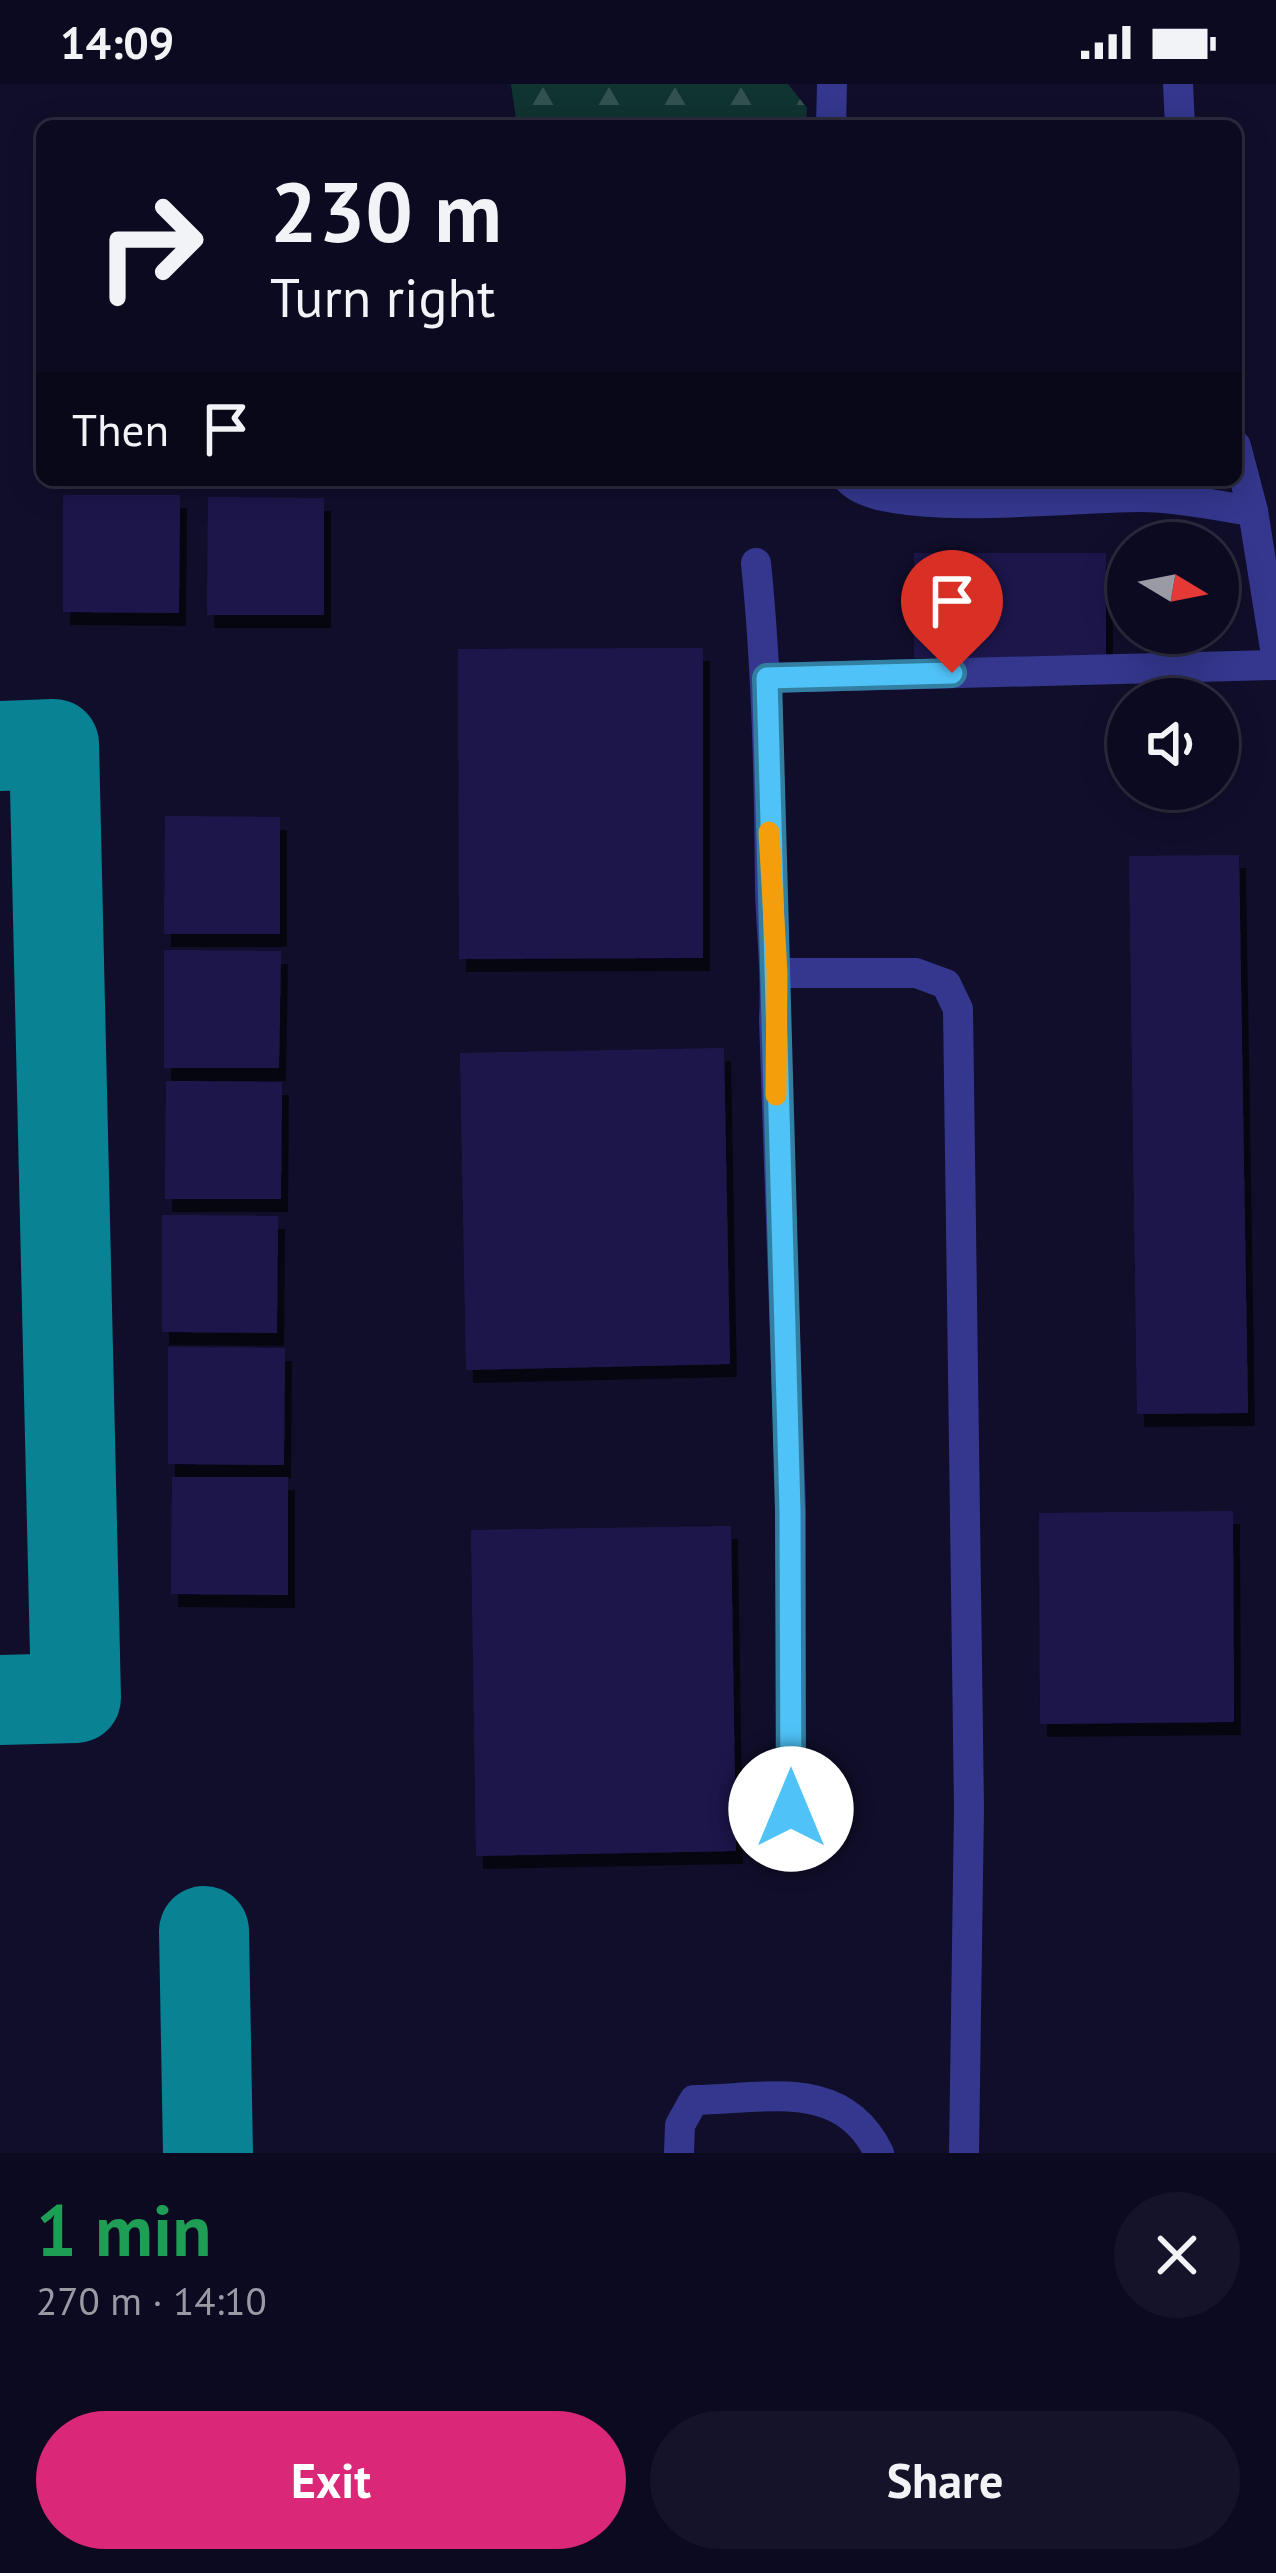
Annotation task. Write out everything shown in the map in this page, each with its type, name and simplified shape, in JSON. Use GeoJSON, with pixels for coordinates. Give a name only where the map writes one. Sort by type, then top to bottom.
{"type":"FeatureCollection","features":[{"type":"Feature","properties":{"kind":"street"},"geometry":{"type":"LineString","coordinates":[[831,120],[832,84]]}},
{"type":"Feature","properties":{"kind":"street"},"geometry":{"type":"LineString","coordinates":[[1178,84],[1180,120]]}},
{"type":"Feature","properties":{"kind":"street"},"geometry":{"type":"LineString","coordinates":[[1242,469],[1276,655]]}},
{"type":"Feature","properties":{"kind":"street"},"geometry":{"type":"LineString","coordinates":[[854,486],[898,503],[1147,496],[1253,512]]}},
{"type":"Feature","properties":{"kind":"street"},"geometry":{"type":"LineString","coordinates":[[756,563],[767,678],[771,919],[777,973],[774,1018],[790,1511],[791,1851]]}},
{"type":"Feature","properties":{"kind":"street"},"geometry":{"type":"LineString","coordinates":[[767,678],[1276,665]]}},
{"type":"Feature","properties":{"kind":"street"},"geometry":{"type":"LineString","coordinates":[[777,973],[916,973],[946,984],[958,1009],[969,1808],[964,2153]]}},
{"type":"Feature","properties":{"kind":"street"},"geometry":{"type":"LineString","coordinates":[[679,2153],[680,2125],[694,2099],[827,2099],[864,2122],[879,2153]]}},
{"type":"Feature","properties":{"kind":"green space"},"geometry":{"type":"Polygon","coordinates":[[[511,84],[788,84],[807,108],[806,120],[516,120],[511,84]]]}},
{"type":"Feature","properties":{"kind":"building"},"geometry":{"type":"Polygon","coordinates":[[[63,495],[180,495],[179,613],[63,612],[63,495]]]}},
{"type":"Feature","properties":{"kind":"building"},"geometry":{"type":"Polygon","coordinates":[[[208,497],[324,498],[324,615],[207,615],[208,497]]]}},
{"type":"Feature","properties":{"kind":"building"},"geometry":{"type":"Polygon","coordinates":[[[914,553],[1106,553],[1106,657],[914,658],[914,553]]]}},
{"type":"Feature","properties":{"kind":"building"},"geometry":{"type":"Polygon","coordinates":[[[703,648],[703,958],[459,959],[458,649],[703,648]]]}},
{"type":"Feature","properties":{"kind":"building"},"geometry":{"type":"Polygon","coordinates":[[[165,816],[280,817],[280,934],[164,934],[165,816]]]}},
{"type":"Feature","properties":{"kind":"building"},"geometry":{"type":"Polygon","coordinates":[[[1239,855],[1248,1413],[1137,1414],[1129,856],[1239,855]]]}},
{"type":"Feature","properties":{"kind":"building"},"geometry":{"type":"Polygon","coordinates":[[[164,950],[281,951],[279,1068],[164,1068],[164,950]]]}},
{"type":"Feature","properties":{"kind":"building"},"geometry":{"type":"Polygon","coordinates":[[[724,1048],[730,1364],[466,1370],[460,1053],[724,1048]]]}},
{"type":"Feature","properties":{"kind":"building"},"geometry":{"type":"Polygon","coordinates":[[[166,1081],[282,1082],[281,1199],[165,1199],[166,1081]]]}},
{"type":"Feature","properties":{"kind":"building"},"geometry":{"type":"Polygon","coordinates":[[[162,1215],[278,1216],[277,1333],[162,1332],[162,1215]]]}},
{"type":"Feature","properties":{"kind":"building"},"geometry":{"type":"Polygon","coordinates":[[[168,1347],[285,1348],[284,1465],[168,1464],[168,1347]]]}},
{"type":"Feature","properties":{"kind":"building"},"geometry":{"type":"Polygon","coordinates":[[[172,1477],[288,1477],[288,1595],[171,1594],[172,1477]]]}},
{"type":"Feature","properties":{"kind":"building"},"geometry":{"type":"Polygon","coordinates":[[[1233,1511],[1234,1722],[1040,1724],[1039,1513],[1233,1511]]]}},
{"type":"Feature","properties":{"kind":"building"},"geometry":{"type":"Polygon","coordinates":[[[731,1526],[736,1851],[476,1856],[471,1530],[731,1526]]]}},
{"type":"Feature","properties":{"kind":"taxiway"},"geometry":{"type":"LineString","coordinates":[[0,746],[54,744],[76,1698],[0,1700]]}},
{"type":"Feature","properties":{"kind":"taxiway"},"geometry":{"type":"LineString","coordinates":[[204,1931],[208,2153]]}},
{"type":"Feature","properties":{"kind":"slow traffic"},"geometry":{"type":"LineString","coordinates":[[769,832],[777,973],[776,1095]]}},
{"type":"Feature","properties":{"kind":"route"},"geometry":{"type":"LineString","coordinates":[[791,1809],[790,1511],[767,678],[952,673]]}}]}
